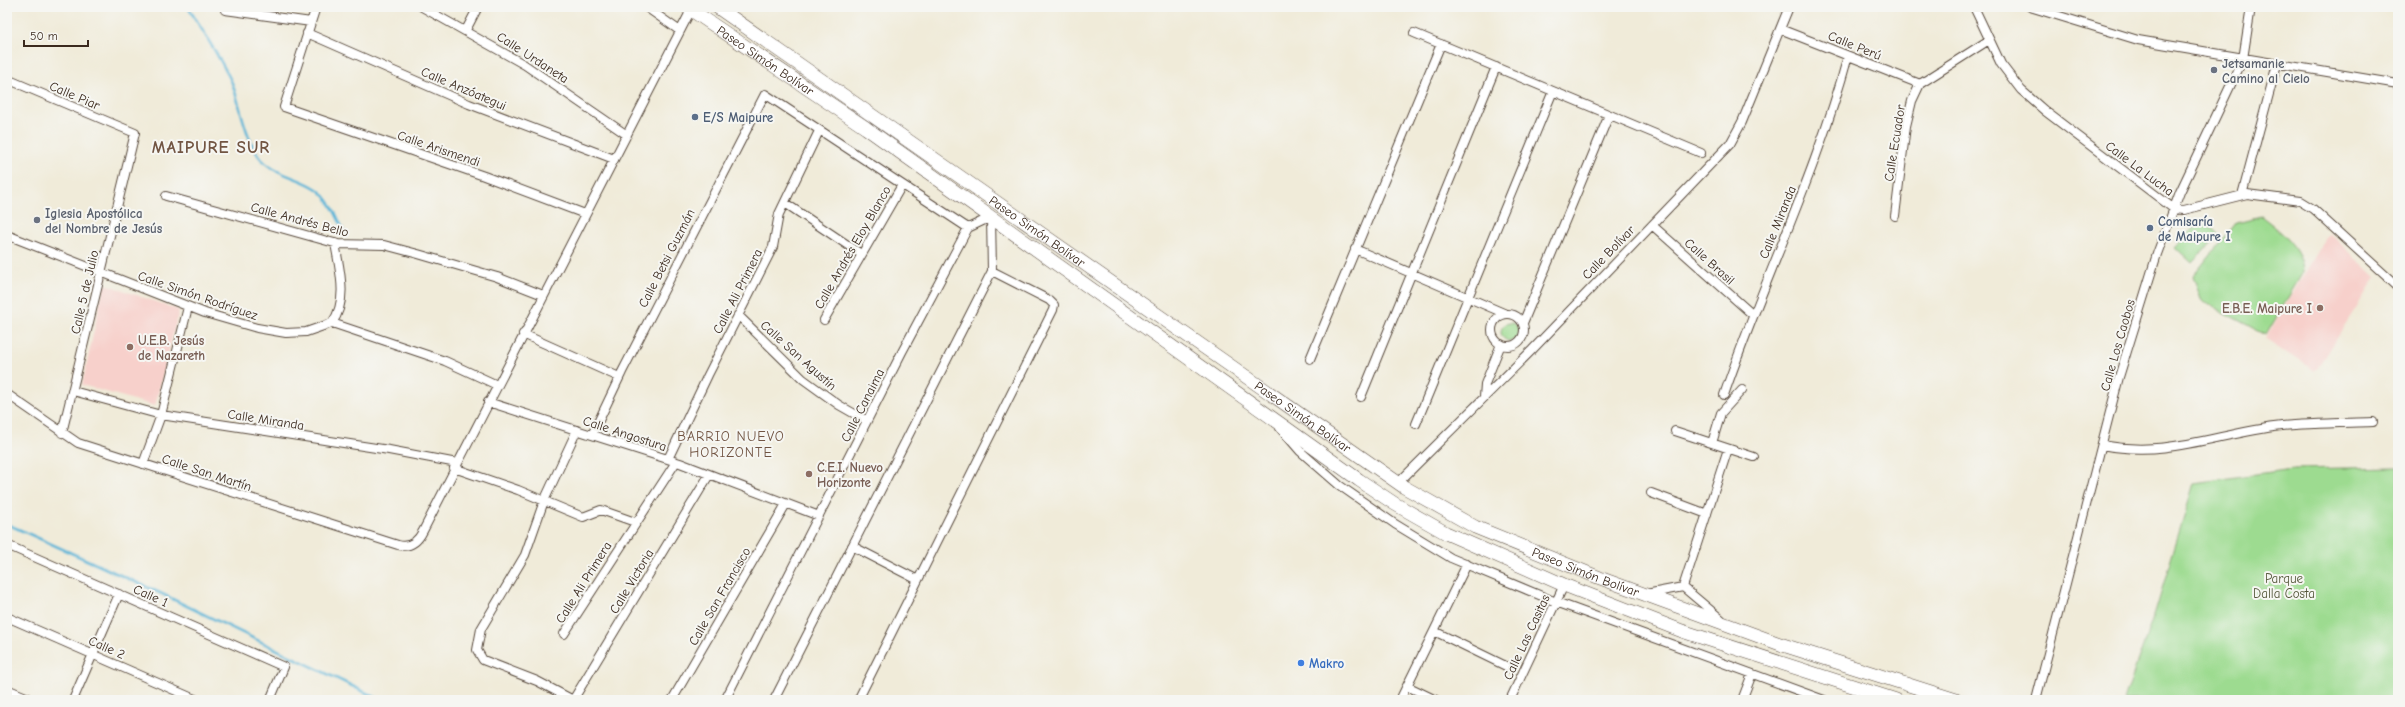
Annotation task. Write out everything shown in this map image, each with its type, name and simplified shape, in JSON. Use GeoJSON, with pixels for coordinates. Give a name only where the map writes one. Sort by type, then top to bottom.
{"type":"FeatureCollection","features":[{"type":"Feature","properties":{"kind":"main road","name":"Paseo Simón Bolívar"},"geometry":{"type":"LineString","coordinates":[[717,7],[1398,483],[1451,515],[1481,529],[1729,626],[1956,700]]}},
{"type":"Feature","properties":{"kind":"main road","name":"Paseo Simón Bolívar"},"geometry":{"type":"LineString","coordinates":[[689,8],[866,128],[1385,498],[1465,543],[1564,585],[1682,631],[1891,699]]}},
{"type":"Feature","properties":{"kind":"main road"},"geometry":{"type":"LineString","coordinates":[[991,217],[999,205]]}},
{"type":"Feature","properties":{"kind":"main road"},"geometry":{"type":"LineString","coordinates":[[1385,498],[1398,483]]}},
{"type":"Feature","properties":{"kind":"street"},"geometry":{"type":"LineString","coordinates":[[307,33],[316,7]]}},
{"type":"Feature","properties":{"kind":"street","name":"Calle Urdaneta"},"geometry":{"type":"LineString","coordinates":[[422,7],[466,30],[525,65],[627,134]]}},
{"type":"Feature","properties":{"kind":"street"},"geometry":{"type":"LineString","coordinates":[[466,30],[478,7]]}},
{"type":"Feature","properties":{"kind":"street"},"geometry":{"type":"LineString","coordinates":[[646,7],[680,31]]}},
{"type":"Feature","properties":{"kind":"street","name":"Calle Bolívar"},"geometry":{"type":"LineString","coordinates":[[1398,483],[1484,397],[1730,144],[1742,122],[1789,7]]}},
{"type":"Feature","properties":{"kind":"street","name":"Calle La Lucha"},"geometry":{"type":"LineString","coordinates":[[1974,7],[1989,40],[2010,76],[2031,100],[2174,209],[2184,210],[2242,195],[2264,196],[2306,204],[2398,287]]}},
{"type":"Feature","properties":{"kind":"street"},"geometry":{"type":"LineString","coordinates":[[2030,7],[2138,40],[2243,59],[2398,84]]}},
{"type":"Feature","properties":{"kind":"street","name":"Calle Los Caobos"},"geometry":{"type":"LineString","coordinates":[[2036,700],[2119,377],[2174,209],[2243,59],[2251,7]]}},
{"type":"Feature","properties":{"kind":"street"},"geometry":{"type":"LineString","coordinates":[[455,465],[680,31],[689,8]]}},
{"type":"Feature","properties":{"kind":"street"},"geometry":{"type":"LineString","coordinates":[[225,10],[311,22]]}},
{"type":"Feature","properties":{"kind":"street","name":"Calle Perú"},"geometry":{"type":"LineString","coordinates":[[1780,29],[1920,84]]}},
{"type":"Feature","properties":{"kind":"street","name":"Calle Arismendi"},"geometry":{"type":"LineString","coordinates":[[307,33],[284,107],[484,176],[585,214]]}},
{"type":"Feature","properties":{"kind":"street","name":"Calle Anzóategui"},"geometry":{"type":"LineString","coordinates":[[307,33],[469,104],[614,159]]}},
{"type":"Feature","properties":{"kind":"street"},"geometry":{"type":"LineString","coordinates":[[1414,33],[1701,153]]}},
{"type":"Feature","properties":{"kind":"street"},"geometry":{"type":"LineString","coordinates":[[1920,84],[1989,40]]}},
{"type":"Feature","properties":{"kind":"street"},"geometry":{"type":"LineString","coordinates":[[1310,359],[1441,44]]}},
{"type":"Feature","properties":{"kind":"street","name":"Calle Miranda"},"geometry":{"type":"LineString","coordinates":[[1724,395],[1753,315],[1819,152],[1848,56]]}},
{"type":"Feature","properties":{"kind":"street"},"geometry":{"type":"LineString","coordinates":[[2242,195],[2277,64]]}},
{"type":"Feature","properties":{"kind":"street"},"geometry":{"type":"LineString","coordinates":[[1360,397],[1496,67]]}},
{"type":"Feature","properties":{"kind":"street","name":"Calle Piar"},"geometry":{"type":"LineString","coordinates":[[7,79],[135,133]]}},
{"type":"Feature","properties":{"kind":"street","name":"Calle Ecuador"},"geometry":{"type":"LineString","coordinates":[[1895,216],[1906,126],[1912,101],[1920,84]]}},
{"type":"Feature","properties":{"kind":"street"},"geometry":{"type":"LineString","coordinates":[[1416,424],[1554,91]]}},
{"type":"Feature","properties":{"kind":"street","name":"Calle Betsi Guzmán"},"geometry":{"type":"LineString","coordinates":[[592,435],[619,377],[765,94],[819,131]]}},
{"type":"Feature","properties":{"kind":"street"},"geometry":{"type":"LineString","coordinates":[[1523,323],[1609,115]]}},
{"type":"Feature","properties":{"kind":"street"},"geometry":{"type":"LineString","coordinates":[[774,700],[992,271],[991,217],[968,228],[819,131]]}},
{"type":"Feature","properties":{"kind":"street","name":"Calle Ali Primera"},"geometry":{"type":"LineString","coordinates":[[564,634],[672,461],[708,374],[773,247],[778,220],[819,131]]}},
{"type":"Feature","properties":{"kind":"street","name":"Calle 5 de Julio"},"geometry":{"type":"LineString","coordinates":[[62,432],[135,133]]}},
{"type":"Feature","properties":{"kind":"street","name":"Calle Andrés Eloy Blanco"},"geometry":{"type":"LineString","coordinates":[[824,320],[902,185]]}},
{"type":"Feature","properties":{"kind":"street","name":"Calle Andrés Bello"},"geometry":{"type":"LineString","coordinates":[[166,196],[335,243],[344,245],[384,245],[476,270],[543,296]]}},
{"type":"Feature","properties":{"kind":"street"},"geometry":{"type":"LineString","coordinates":[[786,203],[861,254]]}},
{"type":"Feature","properties":{"kind":"street","name":"Calle Brasil"},"geometry":{"type":"LineString","coordinates":[[1652,225],[1753,315]]}},
{"type":"Feature","properties":{"kind":"street","name":"Calle Canaima"},"geometry":{"type":"LineString","coordinates":[[725,700],[867,421],[968,228]]}},
{"type":"Feature","properties":{"kind":"street","name":"Calle Simón Rodríguez"},"geometry":{"type":"LineString","coordinates":[[7,235],[188,307],[275,332],[306,332],[332,323]]}},
{"type":"Feature","properties":{"kind":"street"},"geometry":{"type":"LineString","coordinates":[[335,243],[341,277],[341,299],[337,316],[332,323],[446,361],[497,384]]}},
{"type":"Feature","properties":{"kind":"street"},"geometry":{"type":"LineString","coordinates":[[1355,249],[1506,314],[1514,315],[1523,323],[1525,331],[1519,342],[1511,346],[1501,344],[1494,337],[1492,328],[1495,321],[1506,314]]}},
{"type":"Feature","properties":{"kind":"street"},"geometry":{"type":"LineString","coordinates":[[858,700],[1054,308],[1048,300],[992,271]]}},
{"type":"Feature","properties":{"kind":"street"},"geometry":{"type":"LineString","coordinates":[[143,464],[161,415],[188,307]]}},
{"type":"Feature","properties":{"kind":"street","name":"Calle San Agustín"},"geometry":{"type":"LineString","coordinates":[[738,315],[815,388],[867,421]]}},
{"type":"Feature","properties":{"kind":"street"},"geometry":{"type":"LineString","coordinates":[[523,334],[619,377]]}},
{"type":"Feature","properties":{"kind":"street"},"geometry":{"type":"LineString","coordinates":[[1484,397],[1485,384],[1501,344]]}},
{"type":"Feature","properties":{"kind":"street"},"geometry":{"type":"LineString","coordinates":[[1712,443],[1721,413],[1742,390]]}},
{"type":"Feature","properties":{"kind":"street","name":"Calle Miranda"},"geometry":{"type":"LineString","coordinates":[[73,391],[161,415],[389,450],[455,465],[584,517],[601,510],[635,522]]}},
{"type":"Feature","properties":{"kind":"street","name":"Calle San Martín"},"geometry":{"type":"LineString","coordinates":[[7,394],[78,443],[398,545],[412,544],[421,534],[455,465]]}},
{"type":"Feature","properties":{"kind":"street","name":"Calle Angostura"},"geometry":{"type":"LineString","coordinates":[[488,402],[672,461],[819,516]]}},
{"type":"Feature","properties":{"kind":"street","name":"Paseo Simón Bolívar"},"geometry":{"type":"LineString","coordinates":[[1275,420],[1292,443],[1339,485],[1451,558],[1556,602],[1824,700]]}},
{"type":"Feature","properties":{"kind":"street"},"geometry":{"type":"LineString","coordinates":[[2102,446],[2125,450],[2149,450],[2282,426],[2373,422]]}},
{"type":"Feature","properties":{"kind":"street"},"geometry":{"type":"LineString","coordinates":[[573,700],[537,681],[482,660],[477,650],[481,629],[524,555],[544,501],[577,430]]}},
{"type":"Feature","properties":{"kind":"street"},"geometry":{"type":"LineString","coordinates":[[1675,430],[1754,458]]}},
{"type":"Feature","properties":{"kind":"street"},"geometry":{"type":"LineString","coordinates":[[1683,587],[1728,449]]}},
{"type":"Feature","properties":{"kind":"street","name":"Calle Victoria"},"geometry":{"type":"LineString","coordinates":[[573,700],[709,475]]}},
{"type":"Feature","properties":{"kind":"street"},"geometry":{"type":"LineString","coordinates":[[1651,493],[1707,514]]}},
{"type":"Feature","properties":{"kind":"street","name":"Calle San Francisco"},"geometry":{"type":"LineString","coordinates":[[672,700],[786,504]]}},
{"type":"Feature","properties":{"kind":"street","name":"Calle 1"},"geometry":{"type":"LineString","coordinates":[[7,545],[284,667],[270,700]]}},
{"type":"Feature","properties":{"kind":"street"},"geometry":{"type":"LineString","coordinates":[[852,546],[918,580]]}},
{"type":"Feature","properties":{"kind":"street"},"geometry":{"type":"LineString","coordinates":[[1400,700],[1467,564]]}},
{"type":"Feature","properties":{"kind":"street","name":"Calle Las Casitas"},"geometry":{"type":"LineString","coordinates":[[1510,700],[1564,585]]}},
{"type":"Feature","properties":{"kind":"street"},"geometry":{"type":"LineString","coordinates":[[1644,594],[1683,587]]}},
{"type":"Feature","properties":{"kind":"street"},"geometry":{"type":"LineString","coordinates":[[1683,587],[1729,626]]}},
{"type":"Feature","properties":{"kind":"street"},"geometry":{"type":"LineString","coordinates":[[72,700],[119,594]]}},
{"type":"Feature","properties":{"kind":"street","name":"Calle 2"},"geometry":{"type":"LineString","coordinates":[[7,617],[197,700]]}},
{"type":"Feature","properties":{"kind":"street"},"geometry":{"type":"LineString","coordinates":[[1434,631],[1512,669]]}},
{"type":"Feature","properties":{"kind":"street"},"geometry":{"type":"LineString","coordinates":[[1742,700],[1752,674]]}},
{"type":"Feature","properties":{"kind":"street"},"geometry":{"type":"LineString","coordinates":[[1407,686],[1436,700]]}},
{"type":"Feature","properties":{"kind":"street"},"geometry":{"type":"LineString","coordinates":[[7,689],[32,700]]}},
{"type":"Feature","properties":{"kind":"shaded area","name":"E.B.E. Maipure I"},"geometry":{"type":"Polygon","coordinates":[[[2329,233],[2376,277],[2315,371],[2265,339],[2329,233]]]}},
{"type":"Feature","properties":{"kind":"shaded area","name":"U.E.B. Jesús de Nazareth"},"geometry":{"type":"Polygon","coordinates":[[[104,285],[108,285],[179,310],[155,406],[82,385],[104,285]]]}},
{"type":"Feature","properties":{"kind":"green space"},"geometry":{"type":"Polygon","coordinates":[[[2261,216],[2282,233],[2294,247],[2302,263],[2303,272],[2266,335],[2202,301],[2193,276],[2237,222],[2261,216]]]}},
{"type":"Feature","properties":{"kind":"green space"},"geometry":{"type":"Polygon","coordinates":[[[2202,219],[2219,235],[2192,263],[2175,247],[2202,219]]]}},
{"type":"Feature","properties":{"kind":"green space"},"geometry":{"type":"Polygon","coordinates":[[[1510,323],[1516,326],[1519,332],[1516,338],[1510,341],[1504,338],[1501,332],[1504,326],[1510,323]]]}},
{"type":"Feature","properties":{"kind":"green space","name":"Parque Dalla Costa"},"geometry":{"type":"Polygon","coordinates":[[[2398,467],[2398,673],[2394,682],[2392,700],[2124,700],[2155,612],[2194,483],[2292,469],[2398,467]]]}},
{"type":"Feature","properties":{"kind":"waterway"},"geometry":{"type":"LineString","coordinates":[[188,7],[217,54],[232,83],[249,138],[258,155],[270,167],[310,185],[322,193],[334,211],[346,236]]}},
{"type":"Feature","properties":{"kind":"waterway"},"geometry":{"type":"LineString","coordinates":[[7,524],[160,593],[381,700]]}},
{"type":"Feature","properties":{"kind":"place","name":"Jetsamanie Camino al Cielo"},"geometry":{"type":"Point","coordinates":[2214,70]}},
{"type":"Feature","properties":{"kind":"place","name":"E/S Maipure"},"geometry":{"type":"Point","coordinates":[695,117]}},
{"type":"Feature","properties":{"kind":"place","name":"Iglesia Apostólica del Nombre de Jesús"},"geometry":{"type":"Point","coordinates":[37,220]}},
{"type":"Feature","properties":{"kind":"place","name":"Comisaría de Maipure I"},"geometry":{"type":"Point","coordinates":[2150,228]}},
{"type":"Feature","properties":{"kind":"place","name":"E.B.E. Maipure I"},"geometry":{"type":"Point","coordinates":[2320,308]}},
{"type":"Feature","properties":{"kind":"place","name":"U.E.B. Jesús de Nazareth"},"geometry":{"type":"Point","coordinates":[130,347]}},
{"type":"Feature","properties":{"kind":"place","name":"C.E.I. Nuevo Horizonte"},"geometry":{"type":"Point","coordinates":[809,474]}},
{"type":"Feature","properties":{"kind":"place","name":"Makro"},"geometry":{"type":"Point","coordinates":[1301,663]}},
{"type":"Feature","properties":{"kind":"district","name":"MAIPURE SUR"},"geometry":{"type":"Point","coordinates":[211,147]}},
{"type":"Feature","properties":{"kind":"district","name":"BARRIO NUEVO HORIZONTE"},"geometry":{"type":"Point","coordinates":[731,444]}}]}
